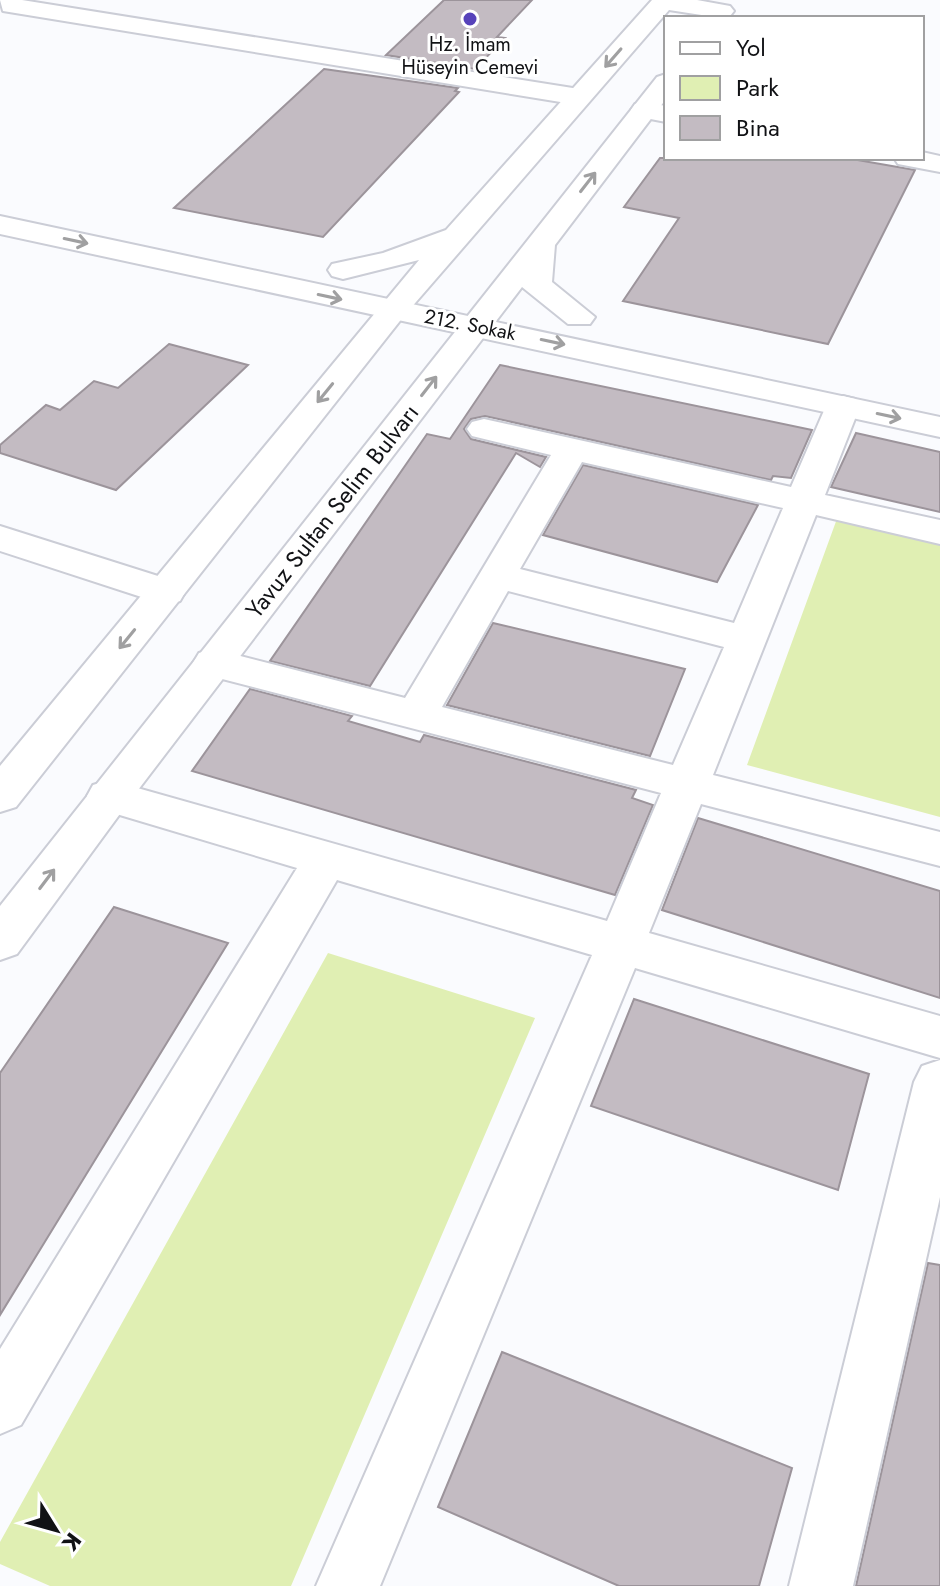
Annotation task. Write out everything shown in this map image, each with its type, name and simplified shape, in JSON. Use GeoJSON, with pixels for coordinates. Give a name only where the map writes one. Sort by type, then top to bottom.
{"type":"FeatureCollection","features":[{"type":"Feature","properties":{"kind":"street"},"geometry":{"type":"LineString","coordinates":[[0,796],[403,298],[659,1],[723,10]]}},
{"type":"Feature","properties":{"kind":"street"},"geometry":{"type":"LineString","coordinates":[[4,3],[579,97]]}},
{"type":"Feature","properties":{"kind":"street","name":"Yavuz Sultan Selim Bulvarı"},"geometry":{"type":"LineString","coordinates":[[0,941],[213,663],[475,303],[540,244],[655,112],[664,87]]}},
{"type":"Feature","properties":{"kind":"street"},"geometry":{"type":"LineString","coordinates":[[919,160],[940,164]]}},
{"type":"Feature","properties":{"kind":"street"},"geometry":{"type":"LineString","coordinates":[[68,210],[343,270],[403,298]]}},
{"type":"Feature","properties":{"kind":"street","name":"212. Sokak"},"geometry":{"type":"LineString","coordinates":[[0,225],[403,298],[475,303],[843,406],[940,427]]}},
{"type":"Feature","properties":{"kind":"street"},"geometry":{"type":"LineString","coordinates":[[343,270],[390,261],[457,236]]}},
{"type":"Feature","properties":{"kind":"street"},"geometry":{"type":"LineString","coordinates":[[475,303],[594,320],[536,285],[540,244]]}},
{"type":"Feature","properties":{"kind":"street"},"geometry":{"type":"LineString","coordinates":[[684,340],[940,396]]}},
{"type":"Feature","properties":{"kind":"street"},"geometry":{"type":"LineString","coordinates":[[348,1586],[621,944],[843,406]]}},
{"type":"Feature","properties":{"kind":"street"},"geometry":{"type":"LineString","coordinates":[[484,429],[940,532]]}},
{"type":"Feature","properties":{"kind":"street"},"geometry":{"type":"LineString","coordinates":[[416,715],[572,448]]}},
{"type":"Feature","properties":{"kind":"street"},"geometry":{"type":"LineString","coordinates":[[0,538],[166,592]]}},
{"type":"Feature","properties":{"kind":"street"},"geometry":{"type":"LineString","coordinates":[[497,576],[746,639]]}},
{"type":"Feature","properties":{"kind":"street"},"geometry":{"type":"LineString","coordinates":[[213,663],[940,849]]}},
{"type":"Feature","properties":{"kind":"street"},"geometry":{"type":"LineString","coordinates":[[109,796],[940,1037]]}},
{"type":"Feature","properties":{"kind":"street"},"geometry":{"type":"LineString","coordinates":[[0,1404],[326,859]]}},
{"type":"Feature","properties":{"kind":"street"},"geometry":{"type":"LineString","coordinates":[[821,1586],[940,1082]]}},
{"type":"Feature","properties":{"kind":"green space"},"geometry":{"type":"Polygon","coordinates":[[[838,516],[940,542],[940,817],[747,765],[838,516]]]}},
{"type":"Feature","properties":{"kind":"green space"},"geometry":{"type":"Polygon","coordinates":[[[328,953],[535,1018],[291,1586],[50,1586],[0,1564],[0,1542],[328,953]]]}},
{"type":"Feature","properties":{"kind":"building","name":"Hz. İmam Hüseyin Cemevi"},"geometry":{"type":"Polygon","coordinates":[[[444,0],[532,0],[497,37],[505,38],[475,69],[386,55],[444,0]]]}},
{"type":"Feature","properties":{"kind":"building"},"geometry":{"type":"Polygon","coordinates":[[[324,69],[458,88],[455,91],[459,92],[323,237],[174,208],[324,69]]]}},
{"type":"Feature","properties":{"kind":"building"},"geometry":{"type":"Polygon","coordinates":[[[660,158],[858,160],[915,170],[828,344],[623,301],[679,218],[624,207],[660,158]]]}},
{"type":"Feature","properties":{"kind":"building"},"geometry":{"type":"Polygon","coordinates":[[[169,344],[248,365],[116,490],[0,453],[0,445],[46,405],[60,410],[94,381],[118,388],[169,344]]]}},
{"type":"Feature","properties":{"kind":"building"},"geometry":{"type":"Polygon","coordinates":[[[500,365],[812,430],[791,478],[773,476],[771,480],[485,416],[471,419],[464,429],[471,439],[546,457],[540,467],[516,453],[370,686],[270,661],[427,434],[450,439],[500,365]]]}},
{"type":"Feature","properties":{"kind":"building"},"geometry":{"type":"Polygon","coordinates":[[[856,433],[940,452],[940,512],[831,487],[856,433]]]}},
{"type":"Feature","properties":{"kind":"building"},"geometry":{"type":"Polygon","coordinates":[[[583,465],[758,505],[717,582],[543,535],[583,465]]]}},
{"type":"Feature","properties":{"kind":"building"},"geometry":{"type":"Polygon","coordinates":[[[493,623],[685,669],[650,756],[447,705],[493,623]]]}},
{"type":"Feature","properties":{"kind":"building"},"geometry":{"type":"Polygon","coordinates":[[[250,689],[352,716],[348,721],[420,742],[424,735],[636,790],[632,798],[653,805],[615,895],[192,771],[250,689]]]}},
{"type":"Feature","properties":{"kind":"building"},"geometry":{"type":"Polygon","coordinates":[[[698,818],[940,891],[940,998],[662,910],[698,818]]]}},
{"type":"Feature","properties":{"kind":"building"},"geometry":{"type":"Polygon","coordinates":[[[114,907],[228,943],[0,1315],[0,1073],[114,907]]]}},
{"type":"Feature","properties":{"kind":"building"},"geometry":{"type":"Polygon","coordinates":[[[634,999],[869,1074],[838,1190],[591,1106],[634,999]]]}},
{"type":"Feature","properties":{"kind":"building"},"geometry":{"type":"Polygon","coordinates":[[[928,1263],[940,1265],[940,1586],[856,1586],[928,1263]]]}},
{"type":"Feature","properties":{"kind":"building"},"geometry":{"type":"Polygon","coordinates":[[[502,1352],[792,1468],[759,1586],[619,1586],[438,1507],[502,1352]]]}},
{"type":"Feature","properties":{"kind":"place","name":"Hz. İmam Hüseyin Cemevi"},"geometry":{"type":"Point","coordinates":[470,19]}}]}
